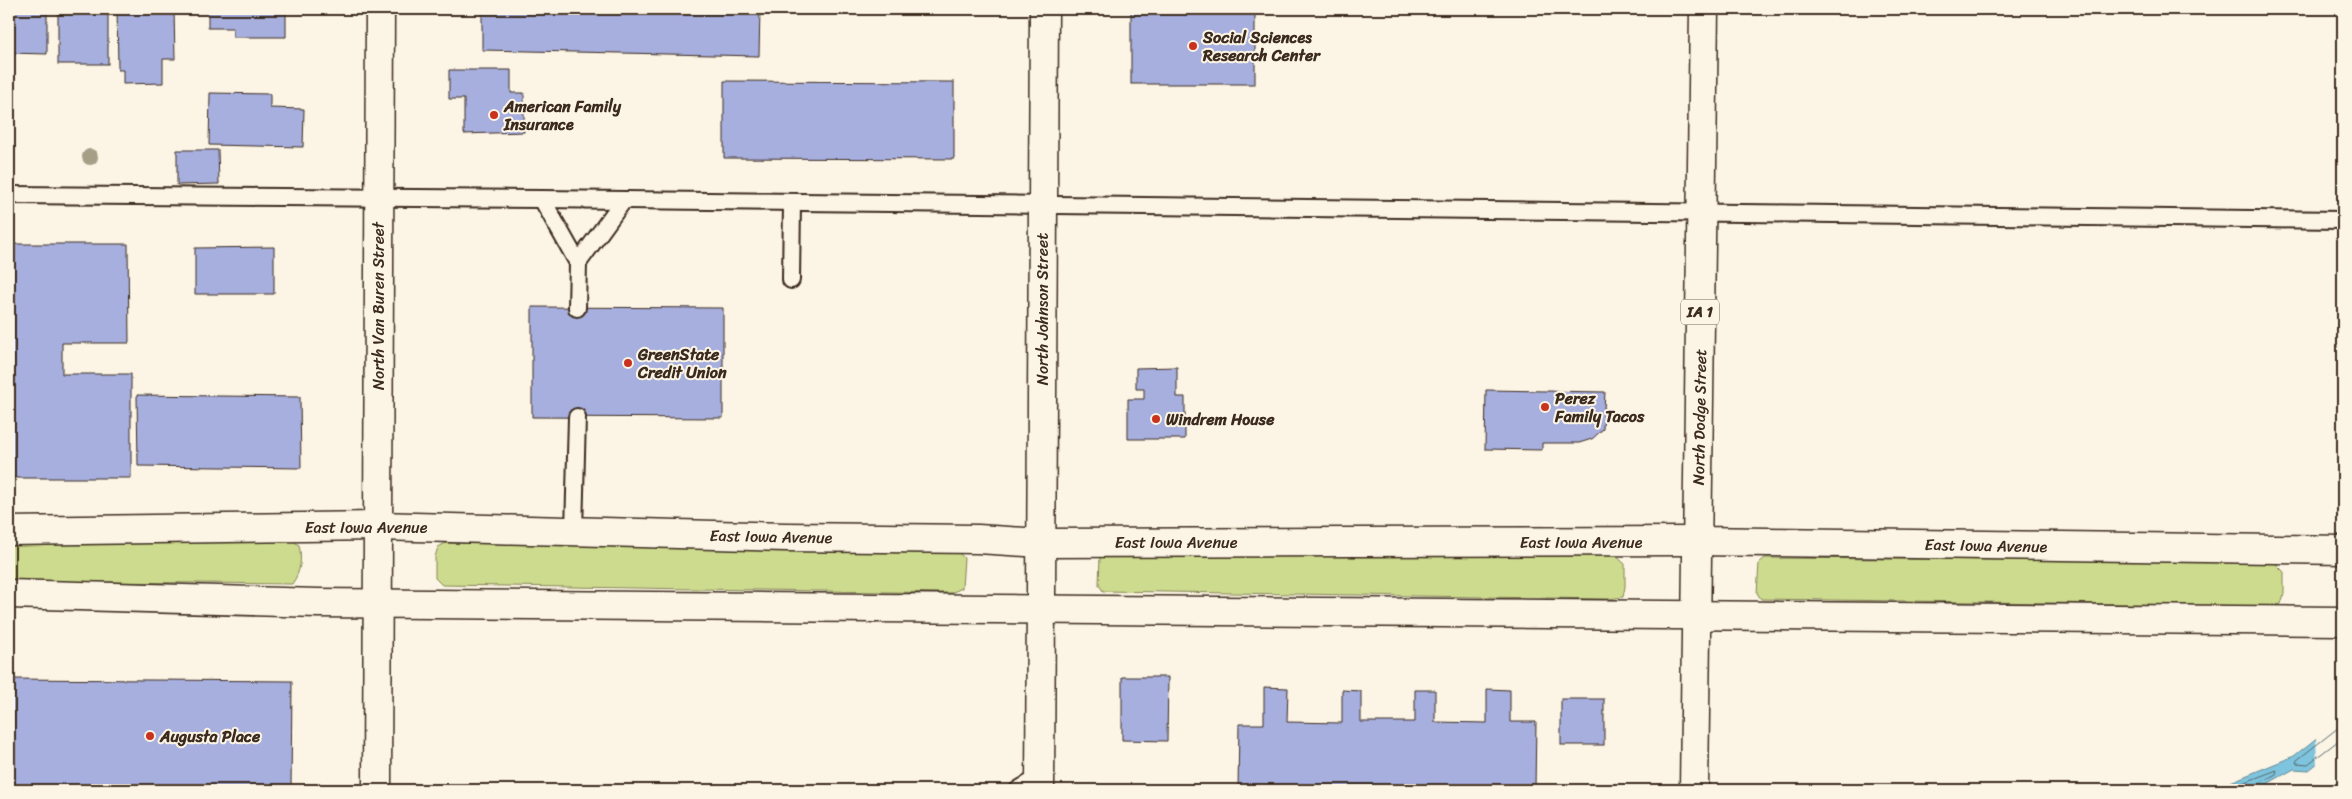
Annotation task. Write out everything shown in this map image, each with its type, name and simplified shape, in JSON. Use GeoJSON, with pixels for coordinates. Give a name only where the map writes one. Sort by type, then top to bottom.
{"type":"FeatureCollection","features":[{"type":"Feature","properties":{"kind":"street","name":"North Van Buren Street"},"geometry":{"type":"LineString","coordinates":[[377,790],[380,9]]}},
{"type":"Feature","properties":{"kind":"street","name":"North Johnson Street"},"geometry":{"type":"LineString","coordinates":[[1033,786],[1041,609],[1044,9]]}},
{"type":"Feature","properties":{"kind":"street","name":"North Dodge Street"},"geometry":{"type":"LineString","coordinates":[[1697,615],[1704,9]]}},
{"type":"Feature","properties":{"kind":"street","name":"East Iowa Avenue"},"geometry":{"type":"LineString","coordinates":[[9,530],[378,526],[786,537],[978,539],[1041,543],[1698,541],[2343,550]]}},
{"type":"Feature","properties":{"kind":"street"},"geometry":{"type":"LineString","coordinates":[[9,594],[377,603],[2343,621]]}},
{"type":"Feature","properties":{"kind":"street","name":"IA 1"},"geometry":{"type":"LineString","coordinates":[[1694,790],[1697,615]]}},
{"type":"Feature","properties":{"kind":"lane"},"geometry":{"type":"LineString","coordinates":[[9,195],[542,199],[2343,220]]}},
{"type":"Feature","properties":{"kind":"lane"},"geometry":{"type":"LineString","coordinates":[[542,199],[578,271],[577,308]]}},
{"type":"Feature","properties":{"kind":"lane"},"geometry":{"type":"LineString","coordinates":[[578,271],[623,201]]}},
{"type":"Feature","properties":{"kind":"lane"},"geometry":{"type":"LineString","coordinates":[[791,280],[792,203]]}},
{"type":"Feature","properties":{"kind":"lane"},"geometry":{"type":"LineString","coordinates":[[574,531],[577,417]]}},
{"type":"Feature","properties":{"kind":"green space"},"geometry":{"type":"Polygon","coordinates":[[[9,539],[293,541],[299,545],[300,560],[299,570],[292,584],[9,581],[9,539]]]}},
{"type":"Feature","properties":{"kind":"green space"},"geometry":{"type":"Polygon","coordinates":[[[446,543],[955,549],[964,558],[962,588],[951,593],[442,585],[435,578],[435,557],[438,547],[446,543]]]}},
{"type":"Feature","properties":{"kind":"green space"},"geometry":{"type":"Polygon","coordinates":[[[1100,555],[1615,555],[1625,564],[1625,587],[1623,597],[1608,599],[1103,591],[1099,585],[1100,555]]]}},
{"type":"Feature","properties":{"kind":"green space"},"geometry":{"type":"Polygon","coordinates":[[[1765,558],[2274,562],[2284,572],[2284,594],[2281,604],[2267,606],[1761,599],[1757,593],[1759,563],[1765,558]]]}},
{"type":"Feature","properties":{"kind":"water"},"geometry":{"type":"Polygon","coordinates":[[[2343,717],[2343,743],[2309,770],[2294,769],[2256,790],[2211,790],[2294,756],[2343,717]]]}},
{"type":"Feature","properties":{"kind":"pier"},"geometry":{"type":"Polygon","coordinates":[[[2343,715],[2343,746],[2317,767],[2316,735],[2343,715]]]}},
{"type":"Feature","properties":{"kind":"building"},"geometry":{"type":"Polygon","coordinates":[[[9,9],[47,9],[47,54],[9,53],[9,9]]]}},
{"type":"Feature","properties":{"kind":"building"},"geometry":{"type":"Polygon","coordinates":[[[58,9],[108,9],[108,64],[58,64],[58,9]]]}},
{"type":"Feature","properties":{"kind":"building"},"geometry":{"type":"Polygon","coordinates":[[[117,9],[174,9],[175,59],[163,59],[163,83],[123,84],[123,70],[118,70],[117,9]]]}},
{"type":"Feature","properties":{"kind":"building"},"geometry":{"type":"Polygon","coordinates":[[[208,9],[286,9],[286,37],[233,37],[233,28],[208,28],[208,9]]]}},
{"type":"Feature","properties":{"kind":"building"},"geometry":{"type":"Polygon","coordinates":[[[482,9],[760,9],[759,56],[482,50],[482,9]]]}},
{"type":"Feature","properties":{"kind":"building","name":"Social Sciences Research Center"},"geometry":{"type":"Polygon","coordinates":[[[1131,9],[1255,9],[1255,84],[1131,84],[1131,9]]]}},
{"type":"Feature","properties":{"kind":"building","name":"American Family Insurance"},"geometry":{"type":"Polygon","coordinates":[[[449,70],[511,70],[511,93],[524,93],[524,132],[464,134],[464,99],[449,99],[449,70]]]}},
{"type":"Feature","properties":{"kind":"building"},"geometry":{"type":"Polygon","coordinates":[[[724,81],[954,82],[954,159],[724,158],[724,81]]]}},
{"type":"Feature","properties":{"kind":"building"},"geometry":{"type":"Polygon","coordinates":[[[210,93],[270,94],[270,108],[304,109],[303,147],[209,145],[210,93]]]}},
{"type":"Feature","properties":{"kind":"building"},"geometry":{"type":"Polygon","coordinates":[[[177,150],[218,150],[219,184],[177,185],[177,150]]]}},
{"type":"Feature","properties":{"kind":"building"},"geometry":{"type":"Polygon","coordinates":[[[9,244],[128,244],[129,343],[62,343],[62,374],[131,374],[131,478],[9,478],[9,244]]]}},
{"type":"Feature","properties":{"kind":"building"},"geometry":{"type":"Polygon","coordinates":[[[274,247],[274,294],[195,294],[195,248],[274,247]]]}},
{"type":"Feature","properties":{"kind":"building","name":"GreenState Credit Union"},"geometry":{"type":"Polygon","coordinates":[[[532,307],[723,308],[723,418],[532,417],[532,307]]]}},
{"type":"Feature","properties":{"kind":"building","name":"Windrem House"},"geometry":{"type":"Polygon","coordinates":[[[1177,367],[1177,397],[1185,397],[1185,439],[1128,439],[1128,399],[1144,399],[1144,389],[1136,389],[1136,368],[1177,367]]]}},
{"type":"Feature","properties":{"kind":"building","name":"Perez Family Tacos"},"geometry":{"type":"Polygon","coordinates":[[[1486,390],[1605,392],[1603,429],[1592,439],[1579,443],[1542,443],[1542,450],[1485,449],[1486,390]]]}},
{"type":"Feature","properties":{"kind":"building"},"geometry":{"type":"Polygon","coordinates":[[[137,395],[300,397],[301,468],[138,466],[137,395]]]}},
{"type":"Feature","properties":{"kind":"building"},"geometry":{"type":"Polygon","coordinates":[[[1122,677],[1168,677],[1167,741],[1122,740],[1122,677]]]}},
{"type":"Feature","properties":{"kind":"building","name":"Augusta Place"},"geometry":{"type":"Polygon","coordinates":[[[9,679],[292,681],[291,790],[9,790],[9,679]]]}},
{"type":"Feature","properties":{"kind":"building"},"geometry":{"type":"Polygon","coordinates":[[[1264,687],[1288,688],[1287,722],[1342,723],[1342,690],[1361,691],[1361,722],[1415,722],[1415,690],[1435,690],[1435,722],[1487,723],[1487,689],[1510,690],[1510,722],[1536,722],[1535,790],[1238,790],[1239,724],[1264,724],[1264,687]]]}},
{"type":"Feature","properties":{"kind":"building"},"geometry":{"type":"Polygon","coordinates":[[[1561,699],[1604,699],[1604,745],[1561,745],[1561,699]]]}},
{"type":"Feature","properties":{"kind":"place","name":"Social Sciences Research Center"},"geometry":{"type":"Point","coordinates":[1193,46]}},
{"type":"Feature","properties":{"kind":"place","name":"American Family Insurance"},"geometry":{"type":"Point","coordinates":[494,115]}},
{"type":"Feature","properties":{"kind":"place","name":"GreenState Credit Union"},"geometry":{"type":"Point","coordinates":[628,363]}},
{"type":"Feature","properties":{"kind":"place","name":"Perez Family Tacos"},"geometry":{"type":"Point","coordinates":[1545,407]}},
{"type":"Feature","properties":{"kind":"place","name":"Windrem House"},"geometry":{"type":"Point","coordinates":[1156,419]}},
{"type":"Feature","properties":{"kind":"place","name":"Augusta Place"},"geometry":{"type":"Point","coordinates":[150,736]}}]}
